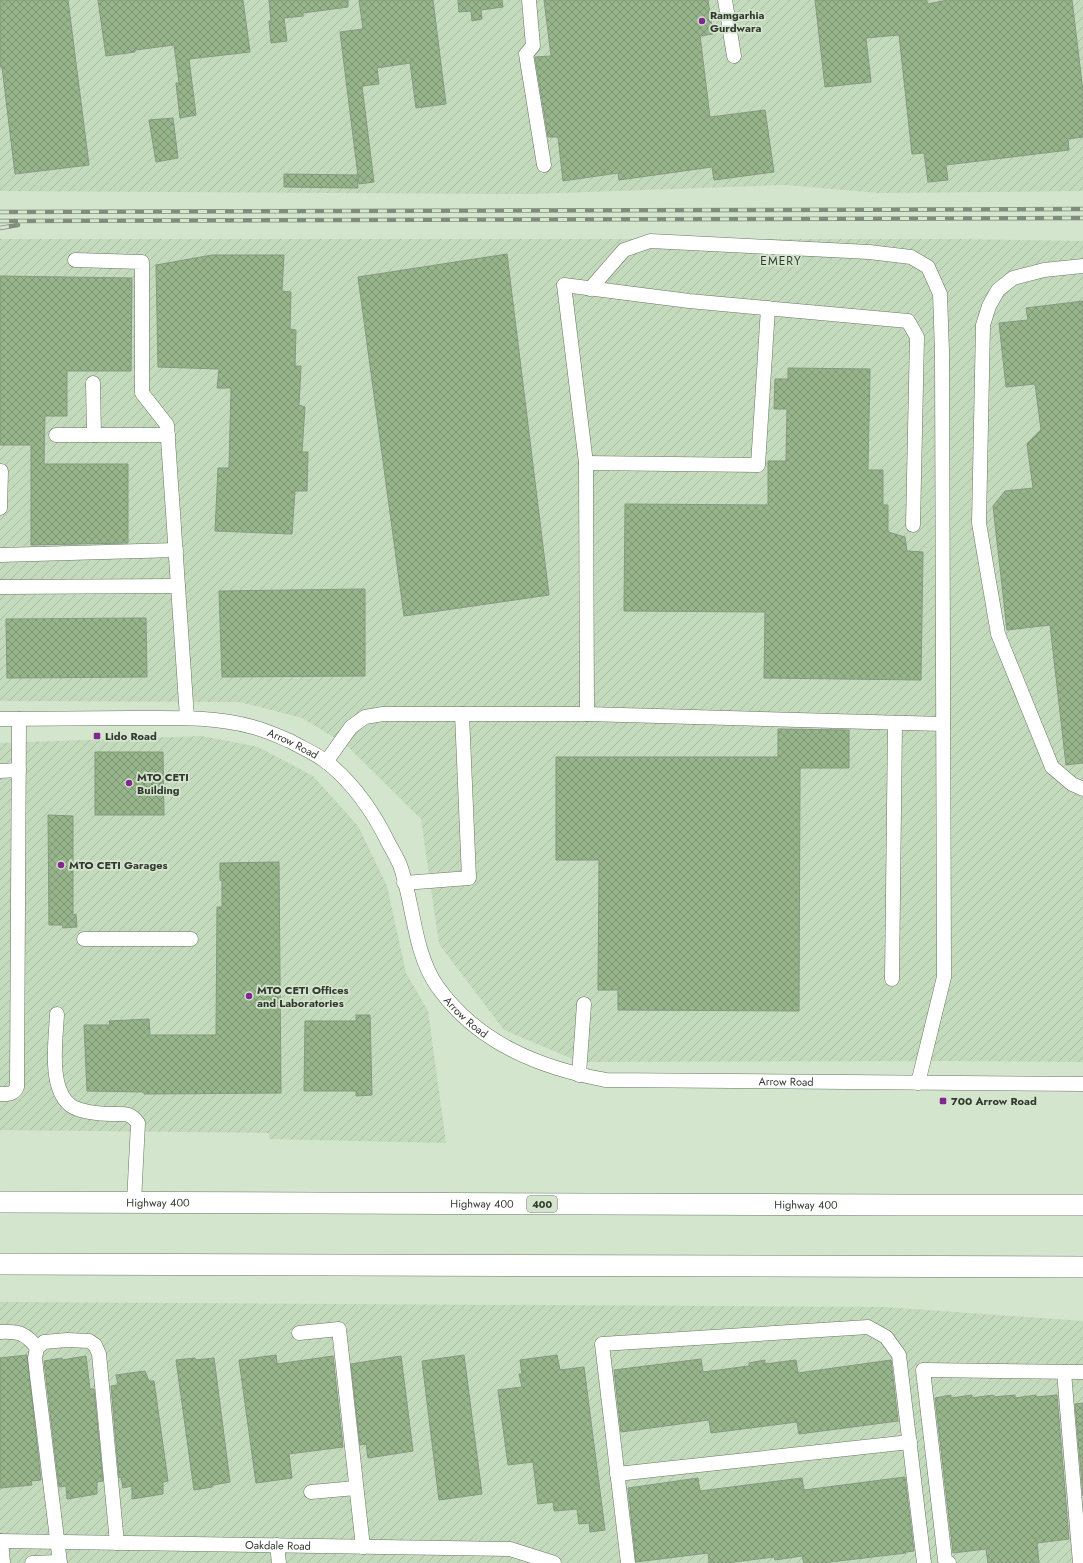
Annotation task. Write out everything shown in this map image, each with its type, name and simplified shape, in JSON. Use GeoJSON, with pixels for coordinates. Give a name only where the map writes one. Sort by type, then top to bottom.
{"type":"FeatureCollection","features":[{"type":"Feature","properties":{"kind":"highway","name":"Highway 400"},"geometry":{"type":"LineString","coordinates":[[0,1202],[1083,1205]]}},
{"type":"Feature","properties":{"kind":"highway"},"geometry":{"type":"LineString","coordinates":[[0,1264],[1083,1267]]}},
{"type":"Feature","properties":{"kind":"street"},"geometry":{"type":"LineString","coordinates":[[529,0],[533,46],[526,54],[544,165]]}},
{"type":"Feature","properties":{"kind":"street"},"geometry":{"type":"LineString","coordinates":[[725,0],[734,56]]}},
{"type":"Feature","properties":{"kind":"street"},"geometry":{"type":"LineString","coordinates":[[590,289],[624,250],[650,241],[869,252],[910,257],[928,267],[940,294],[942,352],[944,977],[918,1083]]}},
{"type":"Feature","properties":{"kind":"street"},"geometry":{"type":"LineString","coordinates":[[75,260],[142,262],[142,393],[168,430],[187,718]]}},
{"type":"Feature","properties":{"kind":"street"},"geometry":{"type":"LineString","coordinates":[[1083,266],[1044,270],[1013,278],[998,290],[989,306],[982,326],[979,523],[998,634],[1052,768],[1072,784],[1083,789]]}},
{"type":"Feature","properties":{"kind":"street"},"geometry":{"type":"LineString","coordinates":[[586,714],[586,463],[564,285],[689,301],[908,321],[917,337],[913,525]]}},
{"type":"Feature","properties":{"kind":"street"},"geometry":{"type":"LineString","coordinates":[[586,463],[758,465],[768,308]]}},
{"type":"Feature","properties":{"kind":"street"},"geometry":{"type":"LineString","coordinates":[[93,383],[94,435]]}},
{"type":"Feature","properties":{"kind":"street"},"geometry":{"type":"LineString","coordinates":[[56,435],[94,435],[168,430]]}},
{"type":"Feature","properties":{"kind":"street"},"geometry":{"type":"LineString","coordinates":[[0,508],[1,472]]}},
{"type":"Feature","properties":{"kind":"street"},"geometry":{"type":"LineString","coordinates":[[0,555],[176,550]]}},
{"type":"Feature","properties":{"kind":"street"},"geometry":{"type":"LineString","coordinates":[[0,587],[178,586]]}},
{"type":"Feature","properties":{"kind":"street"},"geometry":{"type":"LineString","coordinates":[[326,762],[351,727],[365,717],[383,714],[586,714],[943,724]]}},
{"type":"Feature","properties":{"kind":"street"},"geometry":{"type":"LineString","coordinates":[[404,884],[469,878],[462,714]]}},
{"type":"Feature","properties":{"kind":"street","name":"Arrow Road"},"geometry":{"type":"LineString","coordinates":[[0,719],[212,719],[254,727],[284,739],[326,762],[349,783],[368,805],[400,865],[425,962],[437,985],[462,1015],[508,1049],[542,1064],[579,1075],[606,1080],[1083,1084]]}},
{"type":"Feature","properties":{"kind":"street"},"geometry":{"type":"LineString","coordinates":[[0,1094],[11,1094],[17,1087],[19,719]]}},
{"type":"Feature","properties":{"kind":"street"},"geometry":{"type":"LineString","coordinates":[[892,979],[895,723]]}},
{"type":"Feature","properties":{"kind":"street"},"geometry":{"type":"LineString","coordinates":[[0,771],[19,770]]}},
{"type":"Feature","properties":{"kind":"street"},"geometry":{"type":"LineString","coordinates":[[84,939],[192,939]]}},
{"type":"Feature","properties":{"kind":"street"},"geometry":{"type":"LineString","coordinates":[[579,1075],[584,1004]]}},
{"type":"Feature","properties":{"kind":"street"},"geometry":{"type":"LineString","coordinates":[[56,1014],[55,1075],[62,1096],[71,1106],[97,1114],[124,1114],[133,1116],[138,1123],[134,1202]]}},
{"type":"Feature","properties":{"kind":"street"},"geometry":{"type":"LineString","coordinates":[[628,1563],[602,1344],[868,1327],[886,1337],[899,1355],[924,1563]]}},
{"type":"Feature","properties":{"kind":"street"},"geometry":{"type":"LineString","coordinates":[[299,1333],[339,1329],[363,1547]]}},
{"type":"Feature","properties":{"kind":"street"},"geometry":{"type":"LineString","coordinates":[[0,1332],[13,1331],[26,1335],[37,1348]]}},
{"type":"Feature","properties":{"kind":"street"},"geometry":{"type":"LineString","coordinates":[[32,1563],[59,1562],[37,1376],[37,1348],[44,1342],[67,1340],[89,1341],[95,1345],[99,1354],[118,1543]]}},
{"type":"Feature","properties":{"kind":"street"},"geometry":{"type":"LineString","coordinates":[[949,1563],[945,1560],[923,1370],[1083,1372]]}},
{"type":"Feature","properties":{"kind":"street"},"geometry":{"type":"LineString","coordinates":[[1064,1372],[1080,1563]]}},
{"type":"Feature","properties":{"kind":"street"},"geometry":{"type":"LineString","coordinates":[[617,1474],[910,1442]]}},
{"type":"Feature","properties":{"kind":"street"},"geometry":{"type":"LineString","coordinates":[[311,1492],[356,1488]]}},
{"type":"Feature","properties":{"kind":"street"},"geometry":{"type":"LineString","coordinates":[[1,1542],[3,1563]]}},
{"type":"Feature","properties":{"kind":"street","name":"Oakdale Road"},"geometry":{"type":"LineString","coordinates":[[1,1542],[510,1549],[554,1563]]}},
{"type":"Feature","properties":{"kind":"street"},"geometry":{"type":"LineString","coordinates":[[277,1545],[279,1563]]}},
{"type":"Feature","properties":{"kind":"shaded area"},"geometry":{"type":"Polygon","coordinates":[[[0,0],[1083,0],[1083,191],[879,193],[786,185],[531,194],[0,191],[0,0]]]}},
{"type":"Feature","properties":{"kind":"shaded area"},"geometry":{"type":"Polygon","coordinates":[[[0,239],[963,239],[1083,241],[1083,1062],[580,1062],[504,1030],[439,944],[421,819],[345,744],[302,718],[240,702],[0,701],[0,239]]]}},
{"type":"Feature","properties":{"kind":"shaded area"},"geometry":{"type":"Polygon","coordinates":[[[202,736],[258,747],[313,776],[358,826],[387,886],[406,973],[428,1011],[446,1143],[269,1139],[269,1133],[0,1130],[0,743],[202,736]]]}},
{"type":"Feature","properties":{"kind":"shaded area"},"geometry":{"type":"Polygon","coordinates":[[[0,1302],[885,1307],[1083,1321],[1083,1563],[0,1563],[0,1302]]]}},
{"type":"Feature","properties":{"kind":"building"},"geometry":{"type":"Polygon","coordinates":[[[0,0],[68,0],[89,165],[15,174],[2,67],[0,67],[0,0]]]}},
{"type":"Feature","properties":{"kind":"building"},"geometry":{"type":"Polygon","coordinates":[[[98,0],[243,0],[250,52],[189,59],[196,115],[180,118],[176,83],[179,83],[174,45],[135,50],[135,52],[106,56],[98,0]]]}},
{"type":"Feature","properties":{"kind":"building"},"geometry":{"type":"Polygon","coordinates":[[[269,0],[348,0],[348,7],[303,13],[303,16],[284,18],[287,41],[271,43],[269,0]]]}},
{"type":"Feature","properties":{"kind":"building"},"geometry":{"type":"Polygon","coordinates":[[[359,0],[433,0],[446,104],[416,108],[410,63],[377,68],[379,84],[362,86],[374,182],[359,184],[340,32],[363,29],[359,0]]]}},
{"type":"Feature","properties":{"kind":"building"},"geometry":{"type":"Polygon","coordinates":[[[458,0],[502,0],[503,7],[481,10],[482,19],[472,21],[471,11],[459,12],[458,0]]]}},
{"type":"Feature","properties":{"kind":"building"},"geometry":{"type":"Polygon","coordinates":[[[544,0],[708,0],[713,34],[700,36],[710,117],[765,110],[774,172],[714,180],[712,167],[619,180],[618,173],[563,181],[558,137],[548,137],[535,57],[551,56],[544,0]]]}},
{"type":"Feature","properties":{"kind":"building"},"geometry":{"type":"Polygon","coordinates":[[[815,0],[927,0],[927,4],[948,0],[1072,0],[1083,91],[1083,137],[1068,139],[1069,150],[946,165],[948,180],[928,182],[924,153],[912,154],[899,35],[866,38],[871,82],[825,87],[815,0]]]}},
{"type":"Feature","properties":{"kind":"building"},"geometry":{"type":"Polygon","coordinates":[[[173,118],[178,158],[156,162],[149,120],[173,118]]]}},
{"type":"Feature","properties":{"kind":"building"},"geometry":{"type":"Polygon","coordinates":[[[284,174],[357,175],[358,188],[284,187],[284,174]]]}},
{"type":"Feature","properties":{"kind":"building"},"geometry":{"type":"Polygon","coordinates":[[[507,254],[549,595],[404,616],[358,277],[507,254]]]}},
{"type":"Feature","properties":{"kind":"building"},"geometry":{"type":"Polygon","coordinates":[[[212,255],[284,255],[282,291],[291,292],[290,329],[296,330],[295,366],[301,366],[299,405],[305,407],[302,452],[308,452],[307,491],[295,491],[292,534],[215,531],[218,468],[229,468],[231,388],[217,388],[219,369],[158,367],[156,265],[212,255]]]}},
{"type":"Feature","properties":{"kind":"building"},"geometry":{"type":"Polygon","coordinates":[[[0,276],[132,278],[131,371],[67,371],[67,416],[45,416],[44,464],[128,464],[128,543],[31,545],[31,445],[0,445],[0,276]]]}},
{"type":"Feature","properties":{"kind":"building"},"geometry":{"type":"Polygon","coordinates":[[[1083,301],[1083,763],[1066,765],[1050,625],[1007,630],[993,506],[1005,491],[1033,488],[1027,444],[1041,430],[1035,384],[1006,387],[999,323],[1028,320],[1026,308],[1083,301]]]}},
{"type":"Feature","properties":{"kind":"building"},"geometry":{"type":"Polygon","coordinates":[[[788,368],[870,369],[868,470],[883,470],[883,505],[888,505],[888,532],[905,537],[907,551],[923,552],[921,680],[764,678],[765,612],[624,611],[625,504],[768,505],[768,461],[786,461],[787,409],[774,409],[775,379],[788,379],[788,368]]]}},
{"type":"Feature","properties":{"kind":"building"},"geometry":{"type":"Polygon","coordinates":[[[365,589],[365,676],[222,677],[219,591],[365,589]]]}},
{"type":"Feature","properties":{"kind":"building"},"geometry":{"type":"Polygon","coordinates":[[[146,618],[147,677],[7,678],[6,619],[146,618]]]}},
{"type":"Feature","properties":{"kind":"building"},"geometry":{"type":"Polygon","coordinates":[[[778,729],[849,730],[849,768],[800,768],[799,1011],[618,1010],[618,990],[598,990],[599,860],[556,860],[556,757],[778,757],[778,729]]]}},
{"type":"Feature","properties":{"kind":"building","name":"MTO CETI Building"},"geometry":{"type":"Polygon","coordinates":[[[95,752],[163,752],[164,815],[95,815],[95,752]]]}},
{"type":"Feature","properties":{"kind":"building","name":"MTO CETI Garages"},"geometry":{"type":"Polygon","coordinates":[[[48,815],[73,816],[73,915],[76,914],[77,927],[63,928],[62,925],[49,925],[48,815]]]}},
{"type":"Feature","properties":{"kind":"building","name":"MTO CETI Offices and Laboratories"},"geometry":{"type":"Polygon","coordinates":[[[279,862],[281,1093],[144,1094],[144,1092],[87,1091],[84,1025],[110,1025],[109,1021],[149,1019],[150,1035],[216,1035],[217,907],[222,907],[220,863],[279,862]]]}},
{"type":"Feature","properties":{"kind":"building"},"geometry":{"type":"Polygon","coordinates":[[[356,1015],[370,1015],[372,1095],[356,1096],[356,1091],[304,1091],[305,1021],[356,1021],[356,1015]]]}},
{"type":"Feature","properties":{"kind":"building"},"geometry":{"type":"Polygon","coordinates":[[[27,1355],[41,1480],[31,1481],[32,1485],[0,1488],[0,1358],[27,1355]]]}},
{"type":"Feature","properties":{"kind":"building"},"geometry":{"type":"Polygon","coordinates":[[[276,1355],[277,1364],[333,1356],[343,1447],[289,1454],[292,1478],[256,1483],[239,1360],[276,1355]]]}},
{"type":"Feature","properties":{"kind":"building"},"geometry":{"type":"Polygon","coordinates":[[[464,1355],[482,1494],[439,1500],[422,1361],[464,1355]]]}},
{"type":"Feature","properties":{"kind":"building"},"geometry":{"type":"Polygon","coordinates":[[[557,1355],[560,1370],[584,1367],[605,1530],[590,1532],[589,1523],[579,1524],[577,1509],[554,1511],[553,1502],[538,1504],[533,1462],[508,1465],[498,1390],[522,1387],[519,1374],[522,1374],[520,1360],[557,1355]]]}},
{"type":"Feature","properties":{"kind":"building"},"geometry":{"type":"Polygon","coordinates":[[[86,1356],[90,1389],[94,1389],[103,1481],[97,1482],[97,1494],[67,1499],[66,1486],[59,1487],[44,1361],[86,1356]]]}},
{"type":"Feature","properties":{"kind":"building"},"geometry":{"type":"Polygon","coordinates":[[[401,1356],[413,1451],[368,1458],[366,1444],[360,1445],[351,1364],[401,1356]]]}},
{"type":"Feature","properties":{"kind":"building"},"geometry":{"type":"Polygon","coordinates":[[[195,1358],[196,1360],[214,1358],[230,1482],[194,1490],[176,1360],[195,1358]]]}},
{"type":"Feature","properties":{"kind":"building"},"geometry":{"type":"Polygon","coordinates":[[[701,1359],[703,1372],[749,1366],[749,1363],[765,1360],[765,1364],[796,1360],[798,1373],[891,1360],[898,1421],[799,1434],[797,1422],[711,1433],[709,1420],[621,1432],[614,1370],[701,1359]]]}},
{"type":"Feature","properties":{"kind":"building"},"geometry":{"type":"Polygon","coordinates":[[[145,1371],[149,1381],[154,1381],[168,1481],[163,1482],[163,1494],[132,1499],[132,1486],[123,1488],[121,1477],[119,1478],[111,1386],[118,1385],[116,1375],[145,1371]]]}},
{"type":"Feature","properties":{"kind":"building"},"geometry":{"type":"Polygon","coordinates":[[[951,1395],[951,1398],[972,1395],[972,1398],[993,1395],[994,1397],[1015,1395],[1015,1398],[1036,1395],[1036,1397],[1057,1395],[1069,1539],[1037,1543],[1039,1563],[988,1563],[986,1549],[953,1553],[935,1398],[951,1395]]]}},
{"type":"Feature","properties":{"kind":"building"},"geometry":{"type":"Polygon","coordinates":[[[1083,1403],[1083,1496],[1075,1404],[1083,1403]]]}},
{"type":"Feature","properties":{"kind":"building"},"geometry":{"type":"Polygon","coordinates":[[[905,1477],[914,1551],[822,1563],[804,1563],[802,1556],[775,1560],[774,1557],[726,1563],[709,1563],[708,1553],[636,1562],[628,1488],[698,1478],[700,1491],[802,1478],[804,1490],[905,1477]]]}},
{"type":"Feature","properties":{"kind":"railway"},"geometry":{"type":"LineString","coordinates":[[0,212],[1083,209]]}},
{"type":"Feature","properties":{"kind":"railway"},"geometry":{"type":"LineString","coordinates":[[0,221],[1083,218]]}},
{"type":"Feature","properties":{"kind":"railway"},"geometry":{"type":"LineString","coordinates":[[0,228],[18,225]]}},
{"type":"Feature","properties":{"kind":"place","name":"Ramgarhia Gurdwara"},"geometry":{"type":"Point","coordinates":[702,21]}},
{"type":"Feature","properties":{"kind":"place","name":"Lido Road"},"geometry":{"type":"Point","coordinates":[97,736]}},
{"type":"Feature","properties":{"kind":"place","name":"MTO CETI Building"},"geometry":{"type":"Point","coordinates":[129,783]}},
{"type":"Feature","properties":{"kind":"place","name":"MTO CETI Garages"},"geometry":{"type":"Point","coordinates":[61,865]}},
{"type":"Feature","properties":{"kind":"place","name":"MTO CETI Offices and Laboratories"},"geometry":{"type":"Point","coordinates":[249,996]}},
{"type":"Feature","properties":{"kind":"place","name":"700 Arrow Road"},"geometry":{"type":"Point","coordinates":[943,1101]}},
{"type":"Feature","properties":{"kind":"district","name":"EMERY"},"geometry":{"type":"Point","coordinates":[781,261]}}]}
